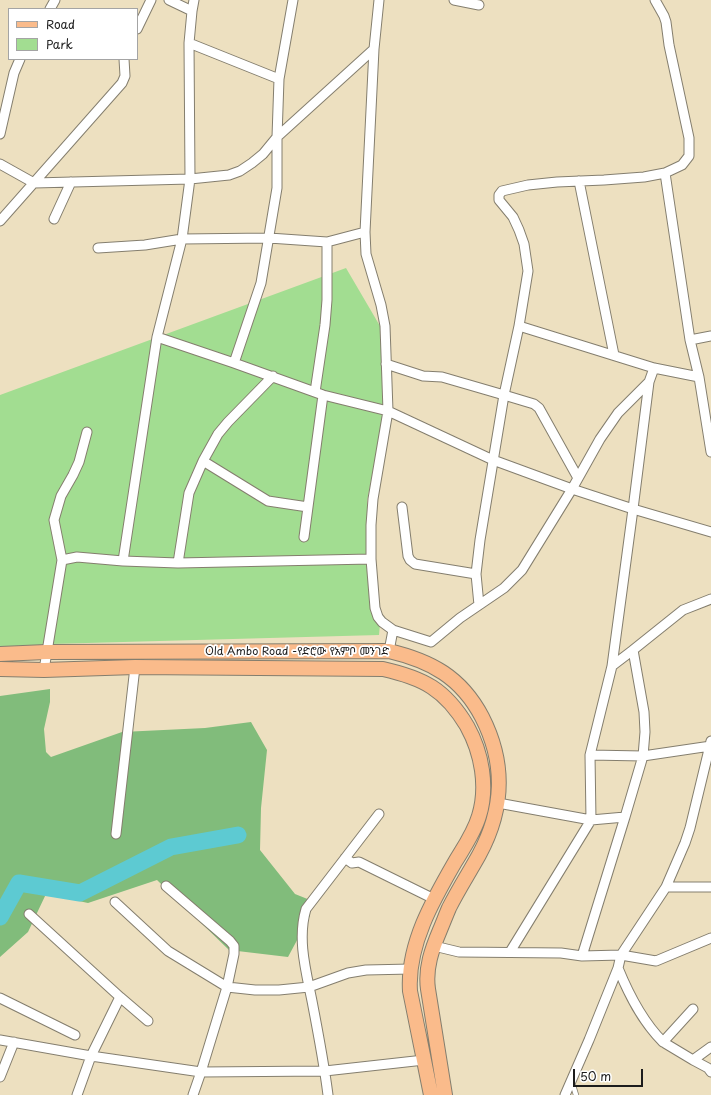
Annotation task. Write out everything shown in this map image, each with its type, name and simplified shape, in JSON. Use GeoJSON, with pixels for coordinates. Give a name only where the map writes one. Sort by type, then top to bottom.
{"type":"FeatureCollection","features":[{"type":"Feature","properties":{"kind":"main road","name":"Old Ambo Road -የድሮው የአምቦ መንገድ"},"geometry":{"type":"LineString","coordinates":[[0,654],[46,652],[389,651],[412,656],[428,663],[456,683],[478,708],[487,728],[498,761],[500,778],[498,803],[490,832],[480,854],[449,908],[434,946],[426,979],[445,1095]]}},
{"type":"Feature","properties":{"kind":"main road","name":"Old Ambo Road -የድሮው የአምቦ መንገድ"},"geometry":{"type":"LineString","coordinates":[[0,669],[44,670],[135,667],[383,669],[406,674],[426,683],[437,690],[451,703],[460,714],[472,734],[482,766],[484,782],[483,800],[473,832],[434,899],[416,946],[411,968],[410,991],[431,1095]]}},
{"type":"Feature","properties":{"kind":"main road"},"geometry":{"type":"LineString","coordinates":[[477,749],[492,743]]}},
{"type":"Feature","properties":{"kind":"street"},"geometry":{"type":"LineString","coordinates":[[138,27],[151,0]]}},
{"type":"Feature","properties":{"kind":"street"},"geometry":{"type":"LineString","coordinates":[[169,0],[192,11]]}},
{"type":"Feature","properties":{"kind":"street"},"geometry":{"type":"LineString","coordinates":[[123,561],[157,337],[182,239],[190,179],[190,42],[194,0]]}},
{"type":"Feature","properties":{"kind":"street"},"geometry":{"type":"LineString","coordinates":[[234,363],[261,284],[278,188],[277,137],[279,80],[293,0]]}},
{"type":"Feature","properties":{"kind":"street"},"geometry":{"type":"LineString","coordinates":[[379,0],[374,49],[364,232],[366,254],[381,305],[385,326],[388,410],[371,525],[371,559],[375,608],[382,622],[393,630],[431,642],[460,618],[504,588],[522,570],[572,489],[600,439],[618,413],[650,382]]}},
{"type":"Feature","properties":{"kind":"street"},"geometry":{"type":"LineString","coordinates":[[454,0],[479,5]]}},
{"type":"Feature","properties":{"kind":"street"},"geometry":{"type":"LineString","coordinates":[[479,606],[476,574],[504,395],[520,326],[528,271],[519,230],[513,217],[499,200],[499,194],[502,191],[528,185],[644,177],[665,173],[682,165],[689,156],[689,138],[669,45],[666,22],[655,0]]}},
{"type":"Feature","properties":{"kind":"street"},"geometry":{"type":"LineString","coordinates":[[190,42],[279,80]]}},
{"type":"Feature","properties":{"kind":"street"},"geometry":{"type":"LineString","coordinates":[[0,164],[34,183],[190,179],[229,175],[240,171],[263,154],[277,137],[374,49]]}},
{"type":"Feature","properties":{"kind":"street"},"geometry":{"type":"LineString","coordinates":[[0,134],[14,73],[20,60]]}},
{"type":"Feature","properties":{"kind":"street"},"geometry":{"type":"LineString","coordinates":[[0,221],[122,83],[125,76],[124,60]]}},
{"type":"Feature","properties":{"kind":"street"},"geometry":{"type":"LineString","coordinates":[[665,173],[690,340],[699,377],[711,452]]}},
{"type":"Feature","properties":{"kind":"street"},"geometry":{"type":"LineString","coordinates":[[579,181],[614,355]]}},
{"type":"Feature","properties":{"kind":"street"},"geometry":{"type":"LineString","coordinates":[[54,219],[71,182]]}},
{"type":"Feature","properties":{"kind":"street"},"geometry":{"type":"LineString","coordinates":[[98,248],[146,245],[182,239],[269,238],[326,242],[364,232]]}},
{"type":"Feature","properties":{"kind":"street"},"geometry":{"type":"LineString","coordinates":[[304,537],[327,300],[326,242]]}},
{"type":"Feature","properties":{"kind":"street"},"geometry":{"type":"LineString","coordinates":[[520,326],[654,368],[699,377]]}},
{"type":"Feature","properties":{"kind":"street"},"geometry":{"type":"LineString","coordinates":[[690,340],[711,336]]}},
{"type":"Feature","properties":{"kind":"street"},"geometry":{"type":"LineString","coordinates":[[157,337],[319,393],[388,410],[493,460],[572,489],[711,532]]}},
{"type":"Feature","properties":{"kind":"street"},"geometry":{"type":"LineString","coordinates":[[386,364],[423,376],[442,377],[534,404],[539,408],[578,478]]}},
{"type":"Feature","properties":{"kind":"street"},"geometry":{"type":"LineString","coordinates":[[510,952],[591,820],[590,755],[612,666],[650,382],[654,368]]}},
{"type":"Feature","properties":{"kind":"street"},"geometry":{"type":"LineString","coordinates":[[178,563],[189,493],[203,462],[218,434],[273,376]]}},
{"type":"Feature","properties":{"kind":"street"},"geometry":{"type":"LineString","coordinates":[[44,670],[62,560],[54,520],[61,496],[79,462],[87,432]]}},
{"type":"Feature","properties":{"kind":"street"},"geometry":{"type":"LineString","coordinates":[[203,462],[268,501],[308,507]]}},
{"type":"Feature","properties":{"kind":"street"},"geometry":{"type":"LineString","coordinates":[[402,507],[408,556],[410,560],[415,564],[476,574]]}},
{"type":"Feature","properties":{"kind":"street"},"geometry":{"type":"LineString","coordinates":[[62,560],[77,556],[123,561],[178,563],[371,559]]}},
{"type":"Feature","properties":{"kind":"street"},"geometry":{"type":"LineString","coordinates":[[612,666],[683,610],[711,599]]}},
{"type":"Feature","properties":{"kind":"street"},"geometry":{"type":"LineString","coordinates":[[389,651],[393,630]]}},
{"type":"Feature","properties":{"kind":"street"},"geometry":{"type":"LineString","coordinates":[[582,956],[643,756],[645,732],[644,712],[633,650]]}},
{"type":"Feature","properties":{"kind":"street"},"geometry":{"type":"LineString","coordinates":[[116,834],[135,667]]}},
{"type":"Feature","properties":{"kind":"street"},"geometry":{"type":"LineString","coordinates":[[565,1095],[618,968],[621,955],[666,887],[690,828],[710,744],[643,756],[590,755]]}},
{"type":"Feature","properties":{"kind":"street"},"geometry":{"type":"LineString","coordinates":[[498,803],[591,820],[625,817]]}},
{"type":"Feature","properties":{"kind":"street"},"geometry":{"type":"LineString","coordinates":[[328,1095],[326,1072],[303,950],[302,922],[306,910],[379,814]]}},
{"type":"Feature","properties":{"kind":"street"},"geometry":{"type":"LineString","coordinates":[[345,858],[352,863],[359,862],[434,899]]}},
{"type":"Feature","properties":{"kind":"street"},"geometry":{"type":"LineString","coordinates":[[166,886],[234,946],[228,987],[201,1072],[192,1095]]}},
{"type":"Feature","properties":{"kind":"street"},"geometry":{"type":"LineString","coordinates":[[666,887],[711,887]]}},
{"type":"Feature","properties":{"kind":"street"},"geometry":{"type":"LineString","coordinates":[[114,902],[168,951],[228,987],[271,990],[309,987],[348,973],[366,970],[411,968]]}},
{"type":"Feature","properties":{"kind":"street"},"geometry":{"type":"LineString","coordinates":[[29,914],[148,1021]]}},
{"type":"Feature","properties":{"kind":"street"},"geometry":{"type":"LineString","coordinates":[[434,946],[459,952],[510,952],[582,956],[621,955],[656,961],[711,938]]}},
{"type":"Feature","properties":{"kind":"street"},"geometry":{"type":"LineString","coordinates":[[618,968],[642,1018],[652,1030],[663,1042],[708,1068],[711,1072]]}},
{"type":"Feature","properties":{"kind":"street"},"geometry":{"type":"LineString","coordinates":[[77,1095],[91,1056],[120,997]]}},
{"type":"Feature","properties":{"kind":"street"},"geometry":{"type":"LineString","coordinates":[[0,998],[75,1035]]}},
{"type":"Feature","properties":{"kind":"street"},"geometry":{"type":"LineString","coordinates":[[663,1042],[694,1009]]}},
{"type":"Feature","properties":{"kind":"street"},"geometry":{"type":"LineString","coordinates":[[0,1040],[91,1056],[201,1072],[326,1072],[424,1060]]}},
{"type":"Feature","properties":{"kind":"street"},"geometry":{"type":"LineString","coordinates":[[0,1077],[14,1042]]}},
{"type":"Feature","properties":{"kind":"street"},"geometry":{"type":"LineString","coordinates":[[693,1060],[711,1047]]}},
{"type":"Feature","properties":{"kind":"lane"},"geometry":{"type":"LineString","coordinates":[[572,1080],[576,1095]]}},
{"type":"Feature","properties":{"kind":"green space"},"geometry":{"type":"Polygon","coordinates":[[[346,268],[387,338],[382,424],[367,501],[369,556],[380,624],[379,635],[50,644],[0,649],[0,395],[346,268]]]}},
{"type":"Feature","properties":{"kind":"green space"},"geometry":{"type":"Polygon","coordinates":[[[50,689],[50,702],[44,729],[46,752],[51,757],[122,732],[205,728],[251,722],[267,750],[261,808],[260,850],[295,894],[310,900],[310,916],[288,957],[229,950],[157,880],[88,903],[46,894],[28,932],[0,957],[0,696],[50,689]]]}},
{"type":"Feature","properties":{"kind":"waterway"},"geometry":{"type":"LineString","coordinates":[[0,917],[19,883],[80,893],[171,847],[238,835]]}}]}
